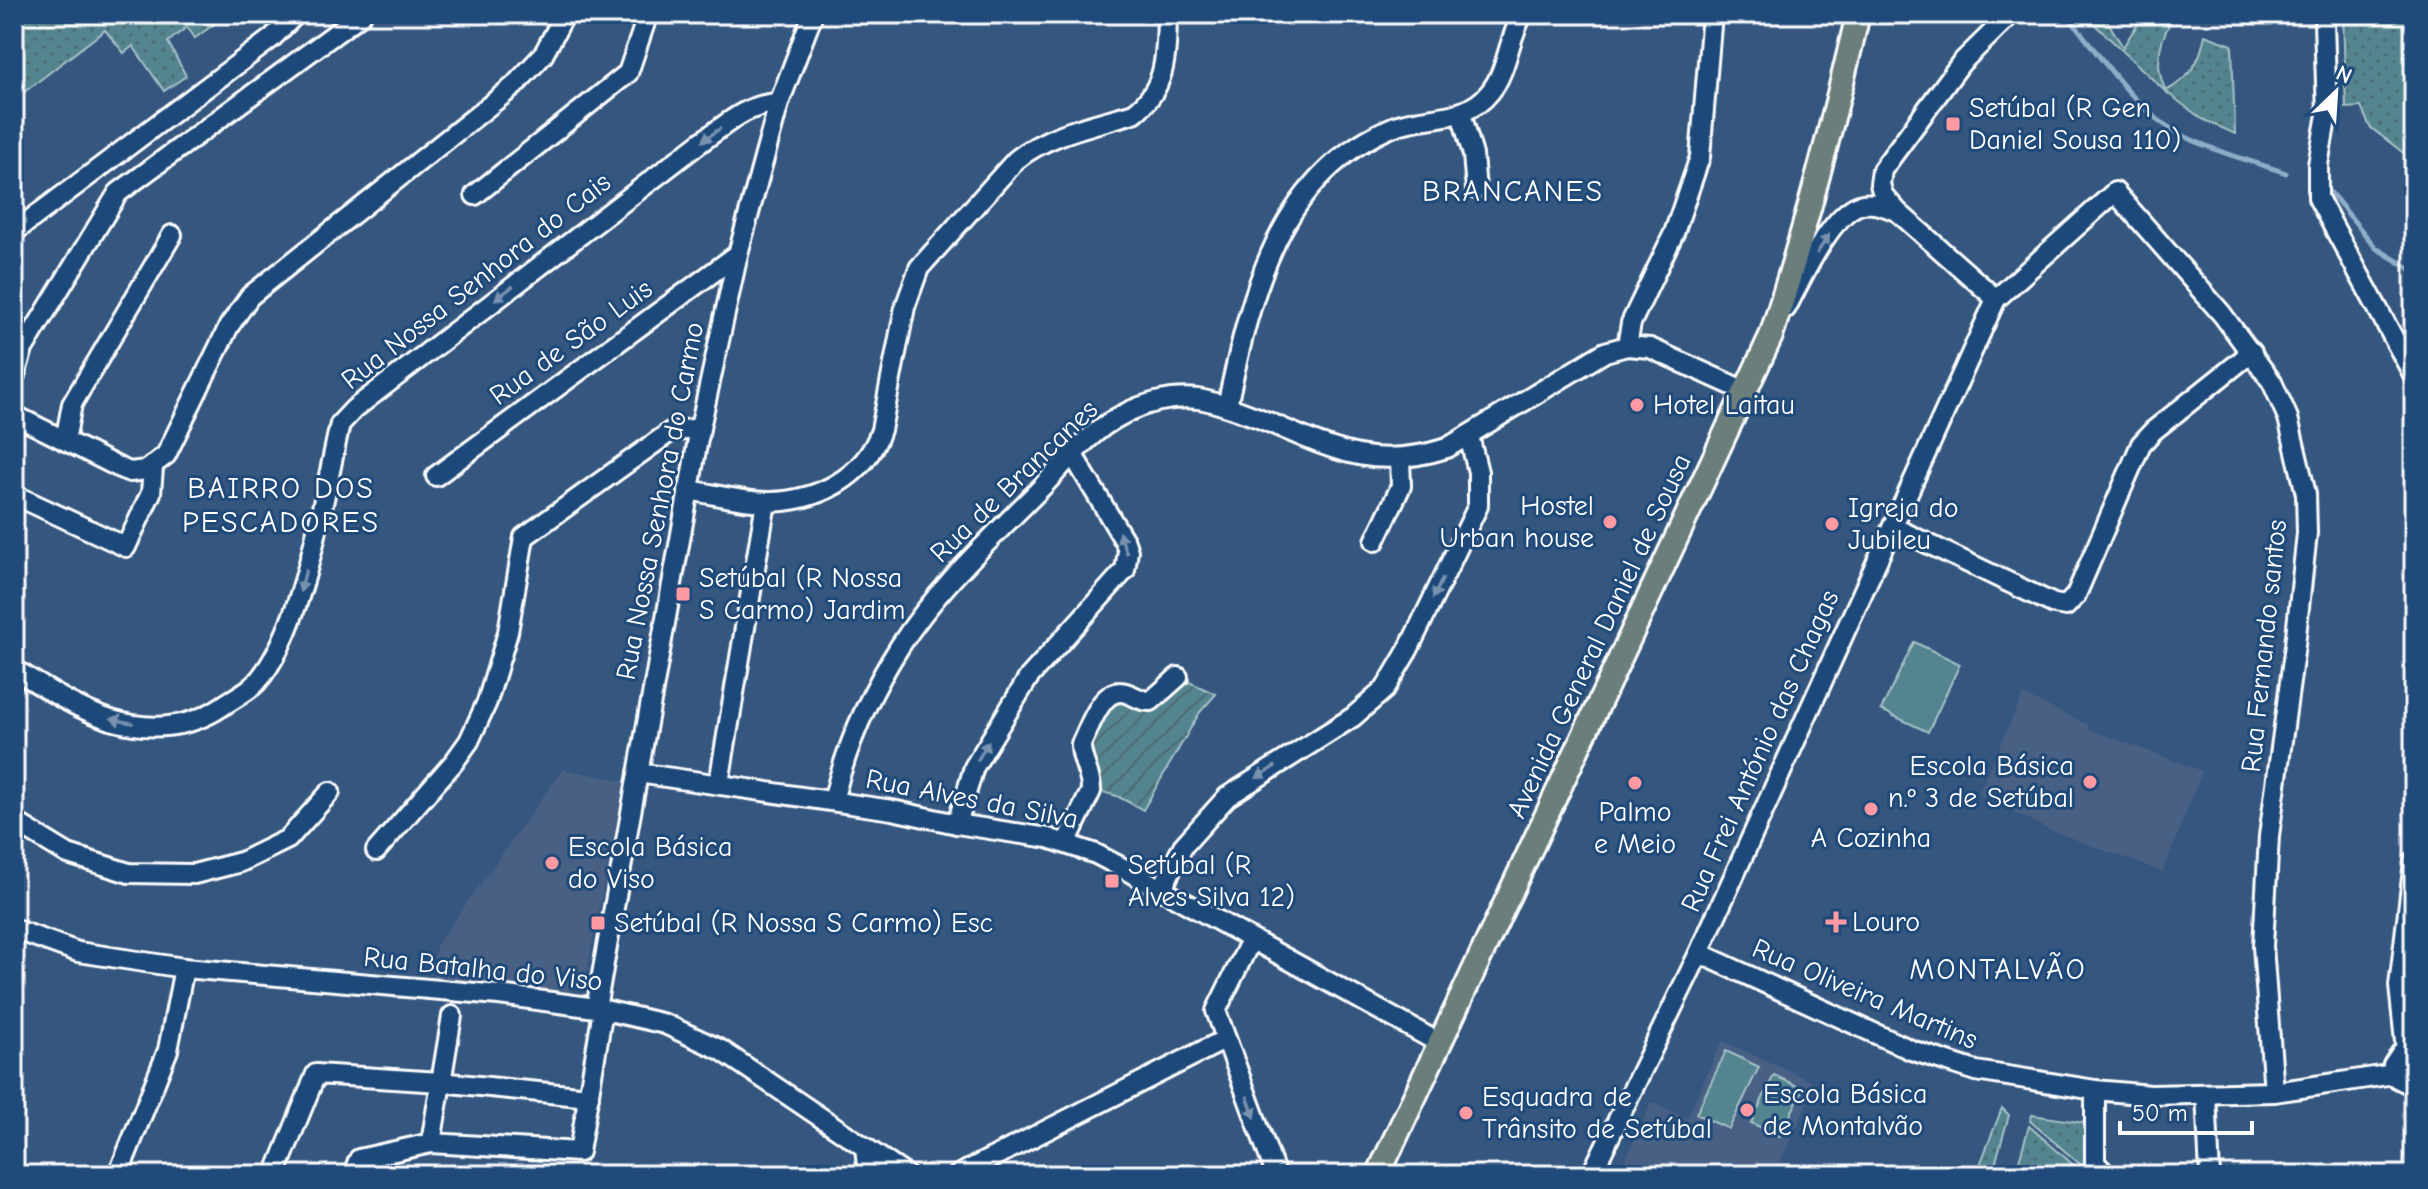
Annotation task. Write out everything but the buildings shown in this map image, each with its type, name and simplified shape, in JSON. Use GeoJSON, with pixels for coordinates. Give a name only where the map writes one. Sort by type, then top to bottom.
{"type":"FeatureCollection","features":[{"type":"Feature","properties":{"kind":"main road","name":"Avenida General Daniel de Sousa"},"geometry":{"type":"LineString","coordinates":[[1378,1175],[1771,336],[1792,276],[1824,158],[1858,14]]}},
{"type":"Feature","properties":{"kind":"street"},"geometry":{"type":"LineString","coordinates":[[14,232],[272,38],[296,14]]}},
{"type":"Feature","properties":{"kind":"street"},"geometry":{"type":"LineString","coordinates":[[14,378],[23,349],[118,193],[362,14]]}},
{"type":"Feature","properties":{"kind":"street"},"geometry":{"type":"LineString","coordinates":[[19,497],[126,547],[151,493],[153,468],[170,449],[229,326],[250,296],[514,86],[543,55],[565,14]]}},
{"type":"Feature","properties":{"kind":"street"},"geometry":{"type":"LineString","coordinates":[[475,195],[628,73],[648,14]]}},
{"type":"Feature","properties":{"kind":"street","name":"Rua Nossa Senhora do Carmo"},"geometry":{"type":"LineString","coordinates":[[431,1143],[579,1152],[638,773],[700,428],[738,254],[779,103],[813,14]]}},
{"type":"Feature","properties":{"kind":"street"},"geometry":{"type":"LineString","coordinates":[[688,490],[766,502],[800,498],[843,481],[869,456],[886,413],[905,307],[919,268],[1030,149],[1044,141],[1134,113],[1142,106],[1161,79],[1165,66],[1167,14]]}},
{"type":"Feature","properties":{"kind":"street"},"geometry":{"type":"LineString","coordinates":[[1227,406],[1251,300],[1283,225],[1337,160],[1363,141],[1398,125],[1461,113],[1478,105],[1491,91],[1523,14]]}},
{"type":"Feature","properties":{"kind":"street"},"geometry":{"type":"LineString","coordinates":[[1712,14],[1700,157],[1674,233],[1631,323],[1627,346],[1650,348],[1747,392]]}},
{"type":"Feature","properties":{"kind":"street"},"geometry":{"type":"LineString","coordinates":[[1996,299],[1898,212],[1883,195],[1880,184],[1882,170],[1961,63],[2011,14]]}},
{"type":"Feature","properties":{"kind":"street"},"geometry":{"type":"LineString","coordinates":[[2322,17],[2327,114],[2318,165],[2318,198],[2414,376]]}},
{"type":"Feature","properties":{"kind":"street","name":"Rua Nossa Senhora do Cais"},"geometry":{"type":"LineString","coordinates":[[14,669],[64,699],[111,720],[162,729],[205,717],[255,684],[278,652],[301,592],[340,424],[354,409],[723,127],[761,103],[779,103]]}},
{"type":"Feature","properties":{"kind":"street"},"geometry":{"type":"LineString","coordinates":[[1461,113],[1473,155],[1476,189]]}},
{"type":"Feature","properties":{"kind":"street","name":"Rua Fernando santos"},"geometry":{"type":"LineString","coordinates":[[2100,206],[2115,192],[2198,285],[2252,352],[2272,382],[2288,418],[2306,494],[2307,533],[2288,705],[2269,836],[2263,946],[2274,1092]]}},
{"type":"Feature","properties":{"kind":"street"},"geometry":{"type":"LineString","coordinates":[[1771,336],[1844,213],[1860,204],[1883,205],[1898,212]]}},
{"type":"Feature","properties":{"kind":"street","name":"Rua Frei António das Chagas"},"geometry":{"type":"LineString","coordinates":[[1591,1175],[1699,953],[1996,299],[2100,206]]}},
{"type":"Feature","properties":{"kind":"street"},"geometry":{"type":"LineString","coordinates":[[65,441],[72,404],[172,235]]}},
{"type":"Feature","properties":{"kind":"street","name":"Rua de São Luis"},"geometry":{"type":"LineString","coordinates":[[436,476],[738,254]]}},
{"type":"Feature","properties":{"kind":"street","name":"Rua de Brancanes"},"geometry":{"type":"LineString","coordinates":[[833,801],[843,765],[868,704],[916,621],[986,543],[1073,455],[1121,415],[1169,399],[1197,399],[1227,406],[1341,451],[1368,458],[1420,457],[1469,436],[1605,352],[1627,346]]}},
{"type":"Feature","properties":{"kind":"street"},"geometry":{"type":"LineString","coordinates":[[1893,527],[2054,604],[2066,606],[2076,595],[2141,444],[2252,352]]}},
{"type":"Feature","properties":{"kind":"street"},"geometry":{"type":"LineString","coordinates":[[14,415],[130,472],[153,468]]}},
{"type":"Feature","properties":{"kind":"street"},"geometry":{"type":"LineString","coordinates":[[376,851],[469,741],[499,670],[517,588],[522,544],[528,532],[670,432],[700,428]]}},
{"type":"Feature","properties":{"kind":"street"},"geometry":{"type":"LineString","coordinates":[[1161,891],[1183,846],[1227,797],[1353,717],[1385,689],[1408,650],[1478,506],[1478,472],[1469,436]]}},
{"type":"Feature","properties":{"kind":"street"},"geometry":{"type":"LineString","coordinates":[[957,824],[974,767],[1029,677],[1125,570],[1128,551],[1125,542],[1073,455]]}},
{"type":"Feature","properties":{"kind":"street"},"geometry":{"type":"LineString","coordinates":[[1375,541],[1401,486],[1400,459]]}},
{"type":"Feature","properties":{"kind":"street"},"geometry":{"type":"LineString","coordinates":[[719,783],[766,502]]}},
{"type":"Feature","properties":{"kind":"street"},"geometry":{"type":"LineString","coordinates":[[1066,843],[1091,791],[1081,744],[1103,703],[1114,693],[1121,692],[1141,701],[1151,701],[1178,677]]}},
{"type":"Feature","properties":{"kind":"street","name":"Rua Alves da Silva"},"geometry":{"type":"LineString","coordinates":[[638,773],[892,810],[1066,843],[1096,854],[1441,1044]]}},
{"type":"Feature","properties":{"kind":"street"},"geometry":{"type":"LineString","coordinates":[[14,821],[68,854],[129,873],[194,874],[241,862],[288,839],[330,792]]}},
{"type":"Feature","properties":{"kind":"street"},"geometry":{"type":"LineString","coordinates":[[2414,861],[2399,986],[2410,1051],[2394,1060],[2394,1074],[2402,1082],[2414,1082]]}},
{"type":"Feature","properties":{"kind":"street","name":"Rua Batalha do Viso"},"geometry":{"type":"LineString","coordinates":[[14,929],[78,952],[184,968],[443,989],[600,1009],[665,1024],[721,1050],[906,1175]]}},
{"type":"Feature","properties":{"kind":"street"},"geometry":{"type":"LineString","coordinates":[[1251,940],[1216,1011],[1276,1175]]}},
{"type":"Feature","properties":{"kind":"street","name":"Rua Oliveira Martins"},"geometry":{"type":"LineString","coordinates":[[1699,953],[1876,1034],[1976,1071],[2095,1090],[2151,1095],[2274,1092],[2394,1074]]}},
{"type":"Feature","properties":{"kind":"street"},"geometry":{"type":"LineString","coordinates":[[118,1175],[168,1050],[184,968]]}},
{"type":"Feature","properties":{"kind":"street"},"geometry":{"type":"LineString","coordinates":[[356,1167],[431,1143],[452,1016]]}},
{"type":"Feature","properties":{"kind":"street"},"geometry":{"type":"LineString","coordinates":[[958,1175],[1226,1039]]}},
{"type":"Feature","properties":{"kind":"street"},"geometry":{"type":"LineString","coordinates":[[275,1175],[316,1074],[440,1082],[589,1097]]}},
{"type":"Feature","properties":{"kind":"street"},"geometry":{"type":"LineString","coordinates":[[2095,1090],[2095,1163],[2107,1175]]}},
{"type":"Feature","properties":{"kind":"street"},"geometry":{"type":"LineString","coordinates":[[2206,1094],[2210,1175]]}},
{"type":"Feature","properties":{"kind":"street"},"geometry":{"type":"LineString","coordinates":[[865,1148],[868,1175]]}},
{"type":"Feature","properties":{"kind":"shaded area","name":"Escola Básica n.º 3 de Setúbal"},"geometry":{"type":"Polygon","coordinates":[[[2023,695],[2089,725],[2088,729],[2202,771],[2163,872],[2050,830],[1978,794],[2023,695]]]}},
{"type":"Feature","properties":{"kind":"shaded area","name":"Escola Básica do Viso"},"geometry":{"type":"Polygon","coordinates":[[[563,769],[624,781],[585,981],[566,993],[433,977],[436,946],[563,769]]]}},
{"type":"Feature","properties":{"kind":"shaded area","name":"Escola Básica de Montalvão"},"geometry":{"type":"Polygon","coordinates":[[[1722,1041],[1816,1083],[1780,1162],[1806,1175],[1618,1175],[1652,1102],[1687,1118],[1722,1041]]]}},
{"type":"Feature","properties":{"kind":"green space"},"geometry":{"type":"Polygon","coordinates":[[[14,14],[228,14],[195,38],[187,27],[168,42],[186,76],[164,91],[133,46],[124,53],[105,30],[14,100],[14,14]]]}},
{"type":"Feature","properties":{"kind":"green space"},"geometry":{"type":"Polygon","coordinates":[[[2078,14],[2103,14],[2123,47],[2144,14],[2171,21],[2159,56],[2166,91],[2182,81],[2193,68],[2205,35],[2232,45],[2235,134],[2202,119],[2165,91],[2089,19],[2081,21],[2078,14]]]}},
{"type":"Feature","properties":{"kind":"green space"},"geometry":{"type":"Polygon","coordinates":[[[2343,14],[2414,14],[2414,161],[2370,127],[2361,107],[2346,108],[2343,14]]]}},
{"type":"Feature","properties":{"kind":"green space"},"geometry":{"type":"Polygon","coordinates":[[[1914,642],[1960,664],[1928,732],[1881,710],[1914,642]]]}},
{"type":"Feature","properties":{"kind":"green space"},"geometry":{"type":"Polygon","coordinates":[[[1178,677],[1216,694],[1200,712],[1143,810],[1117,796],[1099,791],[1081,744],[1107,697],[1141,701],[1178,677]]]}},
{"type":"Feature","properties":{"kind":"green space"},"geometry":{"type":"Polygon","coordinates":[[[1726,1051],[1759,1067],[1729,1129],[1696,1114],[1726,1051]]]}},
{"type":"Feature","properties":{"kind":"green space"},"geometry":{"type":"Polygon","coordinates":[[[1774,1075],[1803,1089],[1780,1136],[1751,1123],[1774,1075]]]}},
{"type":"Feature","properties":{"kind":"green space"},"geometry":{"type":"Polygon","coordinates":[[[2002,1108],[2009,1115],[1992,1175],[1976,1175],[2002,1108]]]}},
{"type":"Feature","properties":{"kind":"green space"},"geometry":{"type":"Polygon","coordinates":[[[2032,1115],[2086,1123],[2088,1171],[2030,1121],[2032,1115]]]}},
{"type":"Feature","properties":{"kind":"green space"},"geometry":{"type":"Polygon","coordinates":[[[2029,1126],[2085,1175],[2030,1175],[2016,1171],[2029,1126]]]}},
{"type":"Feature","properties":{"kind":"waterway"},"geometry":{"type":"LineString","coordinates":[[2070,14],[2072,21],[2114,74],[2136,100],[2161,122],[2204,145],[2286,173]]}},
{"type":"Feature","properties":{"kind":"waterway"},"geometry":{"type":"LineString","coordinates":[[2331,193],[2376,248],[2414,271]]}},
{"type":"Feature","properties":{"kind":"place","name":"Setúbal (R Gen Daniel Sousa 110)"},"geometry":{"type":"Point","coordinates":[1953,124]}},
{"type":"Feature","properties":{"kind":"place","name":"Hotel Laitau"},"geometry":{"type":"Point","coordinates":[1637,405]}},
{"type":"Feature","properties":{"kind":"place","name":"Hostel Urban house"},"geometry":{"type":"Point","coordinates":[1610,522]}},
{"type":"Feature","properties":{"kind":"place","name":"Igreja do Jubileu"},"geometry":{"type":"Point","coordinates":[1832,524]}},
{"type":"Feature","properties":{"kind":"place","name":"Setúbal (R Nossa S Carmo) Jardim"},"geometry":{"type":"Point","coordinates":[683,594]}},
{"type":"Feature","properties":{"kind":"place","name":"Escola Básica n.º 3 de Setúbal"},"geometry":{"type":"Point","coordinates":[2090,782]}},
{"type":"Feature","properties":{"kind":"place","name":"Palmo e Meio"},"geometry":{"type":"Point","coordinates":[1635,783]}},
{"type":"Feature","properties":{"kind":"place","name":"A Cozinha"},"geometry":{"type":"Point","coordinates":[1871,809]}},
{"type":"Feature","properties":{"kind":"place","name":"Escola Básica do Viso"},"geometry":{"type":"Point","coordinates":[552,863]}},
{"type":"Feature","properties":{"kind":"place","name":"Setúbal (R Alves Silva 12)"},"geometry":{"type":"Point","coordinates":[1112,881]}},
{"type":"Feature","properties":{"kind":"place","name":"Louro"},"geometry":{"type":"Point","coordinates":[1836,922]}},
{"type":"Feature","properties":{"kind":"place","name":"Setúbal (R Nossa S Carmo) Esc"},"geometry":{"type":"Point","coordinates":[598,923]}},
{"type":"Feature","properties":{"kind":"place","name":"Escola Básica de Montalvão"},"geometry":{"type":"Point","coordinates":[1747,1110]}},
{"type":"Feature","properties":{"kind":"place","name":"Esquadra de Trânsito de Setúbal"},"geometry":{"type":"Point","coordinates":[1466,1113]}},
{"type":"Feature","properties":{"kind":"district","name":"BRANCANES"},"geometry":{"type":"Point","coordinates":[1513,191]}},
{"type":"Feature","properties":{"kind":"district","name":"BAIRRO DOS PESCADORES"},"geometry":{"type":"Point","coordinates":[281,505]}},
{"type":"Feature","properties":{"kind":"district","name":"MONTALVÃO"},"geometry":{"type":"Point","coordinates":[1998,969]}}]}
